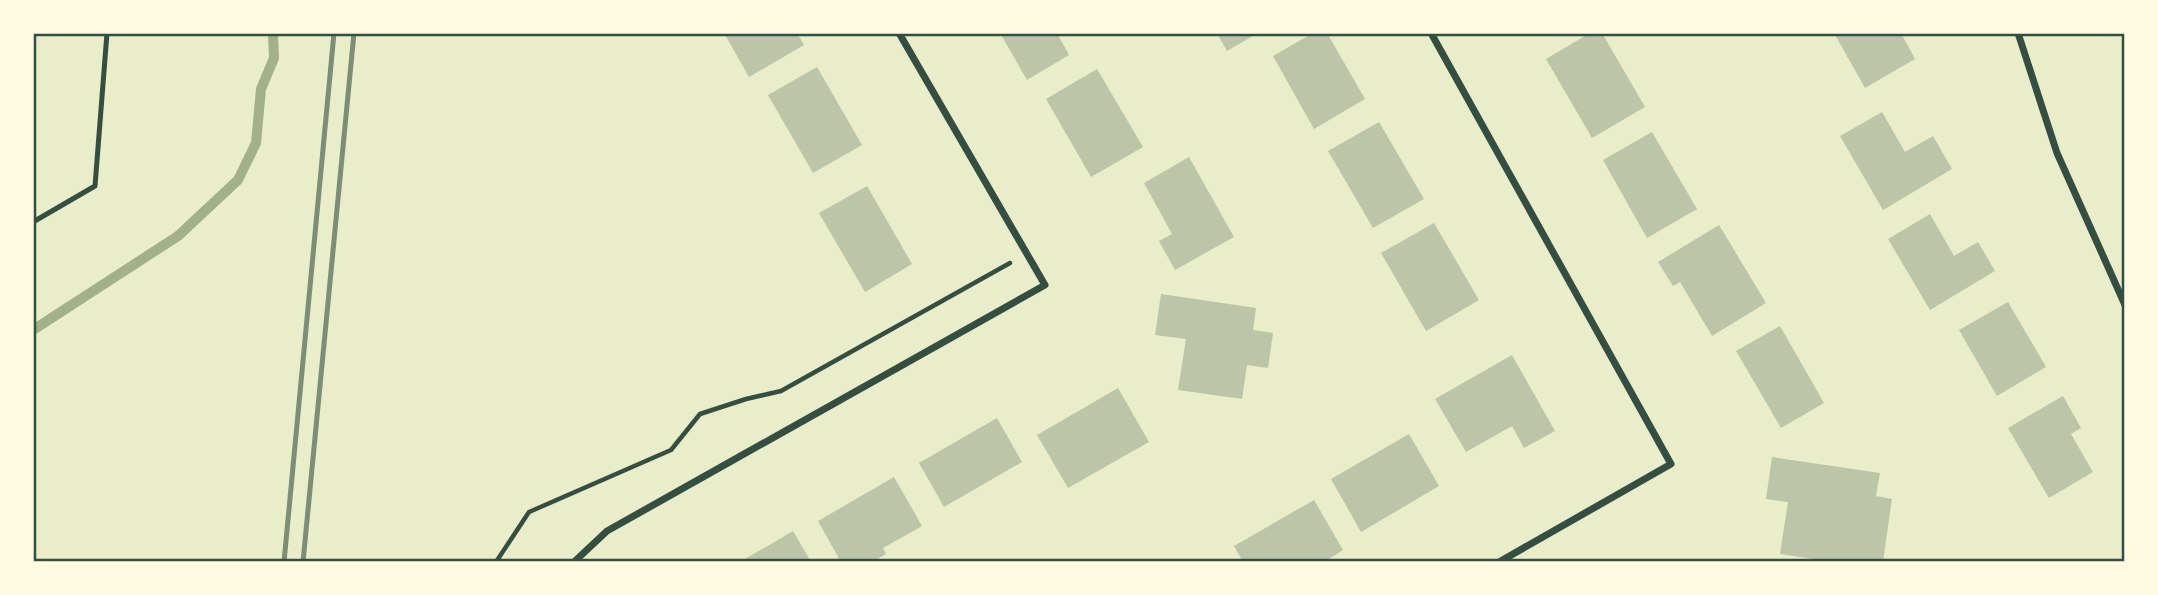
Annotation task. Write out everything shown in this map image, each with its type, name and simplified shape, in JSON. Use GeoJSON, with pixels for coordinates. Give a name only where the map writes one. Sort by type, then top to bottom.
{"type":"FeatureCollection","features":[{"type":"Feature","properties":{"kind":"street"},"geometry":{"type":"LineString","coordinates":[[574,562],[607,531],[1045,285],[899,33]]}},
{"type":"Feature","properties":{"kind":"street"},"geometry":{"type":"LineString","coordinates":[[1431,33],[1671,464],[1499,562]]}},
{"type":"Feature","properties":{"kind":"street"},"geometry":{"type":"LineString","coordinates":[[2018,33],[2057,153],[2125,305]]}},
{"type":"Feature","properties":{"kind":"lane"},"geometry":{"type":"LineString","coordinates":[[33,222],[95,186],[107,33]]}},
{"type":"Feature","properties":{"kind":"path"},"geometry":{"type":"LineString","coordinates":[[496,562],[529,512],[671,450],[700,414],[781,391],[1026,255]]}},
{"type":"Feature","properties":{"kind":"building"},"geometry":{"type":"Polygon","coordinates":[[[724,33],[797,33],[804,45],[749,77],[724,33]]]}},
{"type":"Feature","properties":{"kind":"building"},"geometry":{"type":"Polygon","coordinates":[[[1000,33],[1057,33],[1069,55],[1027,80],[1000,33]]]}},
{"type":"Feature","properties":{"kind":"building"},"geometry":{"type":"Polygon","coordinates":[[[1217,33],[1258,33],[1227,51],[1217,33]]]}},
{"type":"Feature","properties":{"kind":"building"},"geometry":{"type":"Polygon","coordinates":[[[1313,33],[1327,33],[1365,99],[1314,129],[1273,56],[1313,33]]]}},
{"type":"Feature","properties":{"kind":"building"},"geometry":{"type":"Polygon","coordinates":[[[1590,33],[1602,33],[1645,107],[1592,138],[1546,59],[1590,33]]]}},
{"type":"Feature","properties":{"kind":"building"},"geometry":{"type":"Polygon","coordinates":[[[1834,33],[1901,33],[1915,59],[1865,88],[1834,33]]]}},
{"type":"Feature","properties":{"kind":"building"},"geometry":{"type":"Polygon","coordinates":[[[817,67],[862,145],[813,173],[768,95],[817,67]]]}},
{"type":"Feature","properties":{"kind":"building"},"geometry":{"type":"Polygon","coordinates":[[[1097,69],[1143,147],[1091,177],[1046,99],[1097,69]]]}},
{"type":"Feature","properties":{"kind":"building"},"geometry":{"type":"Polygon","coordinates":[[[1882,112],[1905,152],[1933,136],[1952,169],[1883,210],[1840,136],[1882,112]]]}},
{"type":"Feature","properties":{"kind":"building"},"geometry":{"type":"Polygon","coordinates":[[[1379,122],[1424,199],[1373,228],[1328,151],[1379,122]]]}},
{"type":"Feature","properties":{"kind":"building"},"geometry":{"type":"Polygon","coordinates":[[[1652,132],[1697,209],[1647,238],[1603,160],[1652,132]]]}},
{"type":"Feature","properties":{"kind":"building"},"geometry":{"type":"Polygon","coordinates":[[[1189,157],[1234,237],[1175,270],[1159,241],[1172,234],[1144,183],[1189,157]]]}},
{"type":"Feature","properties":{"kind":"building"},"geometry":{"type":"Polygon","coordinates":[[[867,186],[912,264],[865,292],[819,213],[867,186]]]}},
{"type":"Feature","properties":{"kind":"building"},"geometry":{"type":"Polygon","coordinates":[[[1930,214],[1954,256],[1978,242],[1995,271],[1930,310],[1888,239],[1930,214]]]}},
{"type":"Feature","properties":{"kind":"building"},"geometry":{"type":"Polygon","coordinates":[[[1434,223],[1479,300],[1426,331],[1381,253],[1434,223]]]}},
{"type":"Feature","properties":{"kind":"building"},"geometry":{"type":"Polygon","coordinates":[[[1719,225],[1766,303],[1712,336],[1680,282],[1673,286],[1658,262],[1719,225]]]}},
{"type":"Feature","properties":{"kind":"building"},"geometry":{"type":"Polygon","coordinates":[[[1161,294],[1256,308],[1253,330],[1273,333],[1268,368],[1247,365],[1242,399],[1178,390],[1186,339],[1155,335],[1161,294]]]}},
{"type":"Feature","properties":{"kind":"building"},"geometry":{"type":"Polygon","coordinates":[[[2008,302],[2046,367],[1997,396],[1959,330],[2008,302]]]}},
{"type":"Feature","properties":{"kind":"building"},"geometry":{"type":"Polygon","coordinates":[[[1780,326],[1824,403],[1781,428],[1736,351],[1780,326]]]}},
{"type":"Feature","properties":{"kind":"building"},"geometry":{"type":"Polygon","coordinates":[[[1512,355],[1555,431],[1524,448],[1512,426],[1466,452],[1435,399],[1512,355]]]}},
{"type":"Feature","properties":{"kind":"building"},"geometry":{"type":"Polygon","coordinates":[[[1118,388],[1149,442],[1068,488],[1037,435],[1118,388]]]}},
{"type":"Feature","properties":{"kind":"building"},"geometry":{"type":"Polygon","coordinates":[[[2063,396],[2081,428],[2071,434],[2093,472],[2049,498],[2008,428],[2063,396]]]}},
{"type":"Feature","properties":{"kind":"building"},"geometry":{"type":"Polygon","coordinates":[[[997,418],[1022,462],[944,507],[919,463],[997,418]]]}},
{"type":"Feature","properties":{"kind":"building"},"geometry":{"type":"Polygon","coordinates":[[[1409,434],[1439,486],[1361,532],[1331,479],[1409,434]]]}},
{"type":"Feature","properties":{"kind":"building"},"geometry":{"type":"Polygon","coordinates":[[[1772,457],[1880,473],[1876,496],[1892,499],[1883,562],[1834,562],[1780,554],[1788,502],[1766,499],[1772,457]]]}},
{"type":"Feature","properties":{"kind":"building"},"geometry":{"type":"Polygon","coordinates":[[[894,477],[922,526],[883,548],[886,554],[872,562],[841,562],[818,521],[894,477]]]}},
{"type":"Feature","properties":{"kind":"building"},"geometry":{"type":"Polygon","coordinates":[[[1314,500],[1343,550],[1324,562],[1243,562],[1234,546],[1314,500]]]}},
{"type":"Feature","properties":{"kind":"building"},"geometry":{"type":"Polygon","coordinates":[[[793,531],[811,562],[740,562],[793,531]]]}},
{"type":"Feature","properties":{"kind":"waterway"},"geometry":{"type":"LineString","coordinates":[[33,330],[178,236],[238,180],[256,143],[261,89],[274,58],[273,33]]}},
{"type":"Feature","properties":{"kind":"railway"},"geometry":{"type":"LineString","coordinates":[[284,562],[334,33]]}},
{"type":"Feature","properties":{"kind":"railway"},"geometry":{"type":"LineString","coordinates":[[303,562],[354,33]]}}]}
